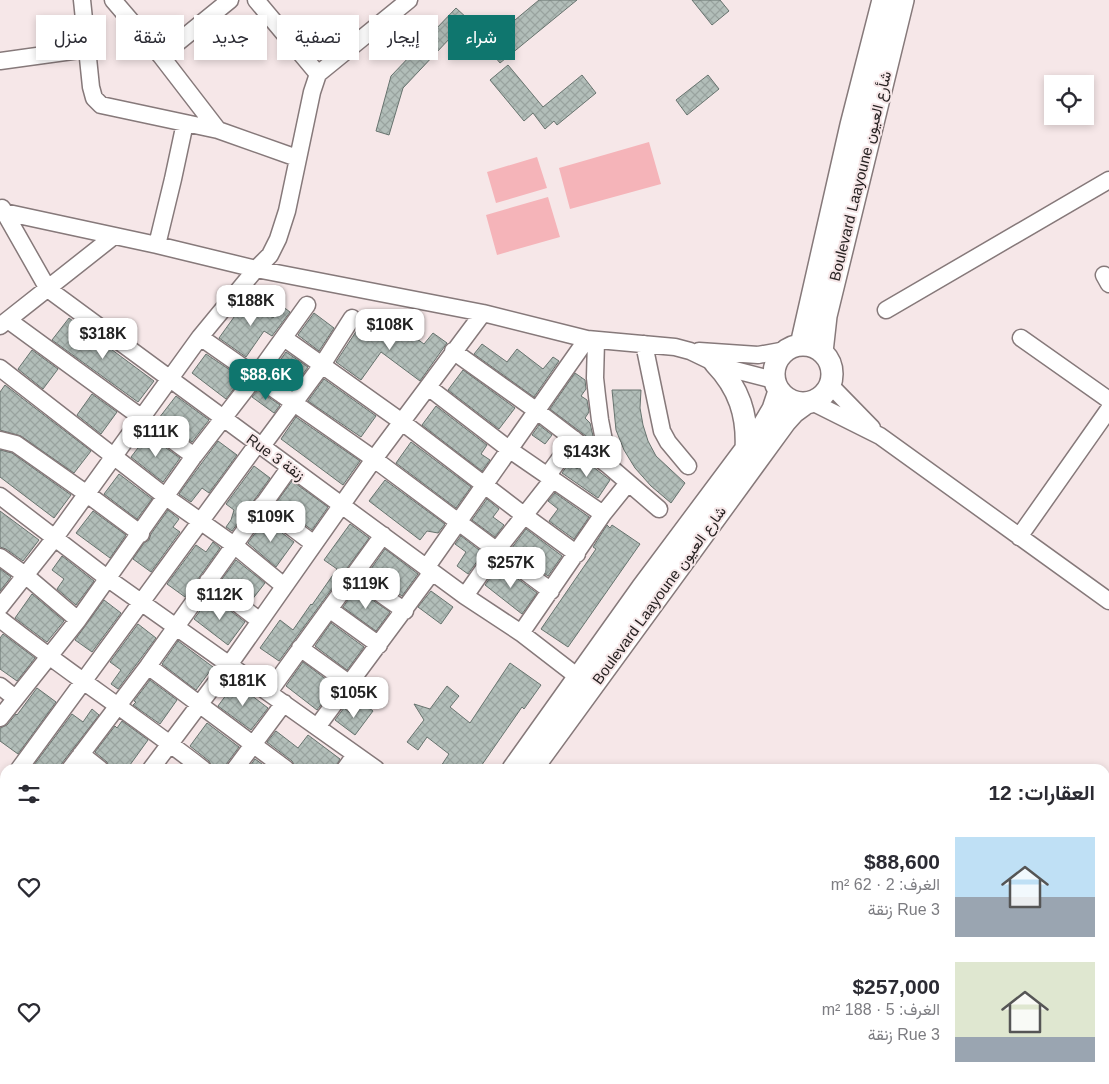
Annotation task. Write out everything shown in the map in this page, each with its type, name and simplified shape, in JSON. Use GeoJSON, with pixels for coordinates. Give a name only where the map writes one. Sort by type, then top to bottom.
{"type":"FeatureCollection","features":[{"type":"Feature","properties":{"kind":"street"},"geometry":{"type":"LineString","coordinates":[[82,0],[84,15]]}},
{"type":"Feature","properties":{"kind":"street"},"geometry":{"type":"LineString","coordinates":[[113,0],[126,15]]}},
{"type":"Feature","properties":{"kind":"street"},"geometry":{"type":"LineString","coordinates":[[184,37],[230,0]]}},
{"type":"Feature","properties":{"kind":"street"},"geometry":{"type":"LineString","coordinates":[[256,0],[318,74]]}},
{"type":"Feature","properties":{"kind":"street"},"geometry":{"type":"LineString","coordinates":[[0,607],[54,539],[168,378],[256,269],[270,256],[287,211],[297,158],[318,74],[409,0]]}},
{"type":"Feature","properties":{"kind":"street","name":"Boulevard Laayoune شأرع العيون"},"geometry":{"type":"LineString","coordinates":[[793,348],[883,0]]}},
{"type":"Feature","properties":{"kind":"street","name":"Boulevard Laayoune شأرع العيون"},"geometry":{"type":"LineString","coordinates":[[822,352],[826,316],[903,0]]}},
{"type":"Feature","properties":{"kind":"street"},"geometry":{"type":"LineString","coordinates":[[0,61],[36,56]]}},
{"type":"Feature","properties":{"kind":"street"},"geometry":{"type":"LineString","coordinates":[[88,60],[90,87],[94,98],[101,105],[218,130],[297,158]]}},
{"type":"Feature","properties":{"kind":"street"},"geometry":{"type":"LineString","coordinates":[[164,60],[218,130]]}},
{"type":"Feature","properties":{"kind":"street"},"geometry":{"type":"LineString","coordinates":[[157,245],[185,123]]}},
{"type":"Feature","properties":{"kind":"street"},"geometry":{"type":"LineString","coordinates":[[886,310],[1109,180]]}},
{"type":"Feature","properties":{"kind":"street"},"geometry":{"type":"LineString","coordinates":[[2,208],[256,269],[484,313],[592,340],[675,347],[690,351],[715,363],[776,385],[790,401],[809,403],[880,436]]}},
{"type":"Feature","properties":{"kind":"street"},"geometry":{"type":"LineString","coordinates":[[2,208],[48,289]]}},
{"type":"Feature","properties":{"kind":"street"},"geometry":{"type":"LineString","coordinates":[[114,236],[4,323],[194,456]]}},
{"type":"Feature","properties":{"kind":"street","name":"Rue 3 زنقة"},"geometry":{"type":"LineString","coordinates":[[48,289],[342,504],[464,596],[521,633],[578,677]]}},
{"type":"Feature","properties":{"kind":"street"},"geometry":{"type":"LineString","coordinates":[[0,718],[78,620],[141,534],[194,456],[256,376],[306,305]]}},
{"type":"Feature","properties":{"kind":"street"},"geometry":{"type":"LineString","coordinates":[[154,764],[230,665],[374,459],[453,351],[484,313]]}},
{"type":"Feature","properties":{"kind":"street"},"geometry":{"type":"LineString","coordinates":[[23,764],[140,602],[322,365],[352,318]]}},
{"type":"Feature","properties":{"kind":"street"},"geometry":{"type":"LineString","coordinates":[[200,337],[374,459],[551,591]]}},
{"type":"Feature","properties":{"kind":"street"},"geometry":{"type":"LineString","coordinates":[[284,338],[402,422],[577,554]]}},
{"type":"Feature","properties":{"kind":"street"},"geometry":{"type":"LineString","coordinates":[[1020,338],[1109,400]]}},
{"type":"Feature","properties":{"kind":"street"},"geometry":{"type":"LineString","coordinates":[[318,727],[405,611],[458,522],[537,411],[592,340]]}},
{"type":"Feature","properties":{"kind":"street"},"geometry":{"type":"LineString","coordinates":[[592,340],[600,420],[610,466]]}},
{"type":"Feature","properties":{"kind":"street"},"geometry":{"type":"LineString","coordinates":[[644,344],[662,431],[668,442],[688,466]]}},
{"type":"Feature","properties":{"kind":"street"},"geometry":{"type":"LineString","coordinates":[[690,351],[758,355],[793,348],[812,347],[822,352],[831,364],[832,375],[830,385],[824,395],[809,403]]}},
{"type":"Feature","properties":{"kind":"street"},"geometry":{"type":"LineString","coordinates":[[776,385],[774,369],[778,358],[793,348]]}},
{"type":"Feature","properties":{"kind":"street"},"geometry":{"type":"LineString","coordinates":[[453,351],[610,466],[659,509]]}},
{"type":"Feature","properties":{"kind":"street"},"geometry":{"type":"LineString","coordinates":[[715,363],[732,382],[741,403],[746,450]]}},
{"type":"Feature","properties":{"kind":"street"},"geometry":{"type":"LineString","coordinates":[[0,368],[113,457],[234,545],[284,586]]}},
{"type":"Feature","properties":{"kind":"street","name":"Boulevard Laayoune شارع العيون"},"geometry":{"type":"LineString","coordinates":[[517,764],[768,418],[776,385]]}},
{"type":"Feature","properties":{"kind":"street"},"geometry":{"type":"LineString","coordinates":[[830,385],[880,436],[1109,600]]}},
{"type":"Feature","properties":{"kind":"street"},"geometry":{"type":"LineString","coordinates":[[428,387],[510,450],[603,514]]}},
{"type":"Feature","properties":{"kind":"street","name":"Boulevard Laayoune شارع العيون"},"geometry":{"type":"LineString","coordinates":[[536,764],[785,422],[794,412],[809,403]]}},
{"type":"Feature","properties":{"kind":"street"},"geometry":{"type":"LineString","coordinates":[[1019,537],[1109,409]]}},
{"type":"Feature","properties":{"kind":"street"},"geometry":{"type":"LineString","coordinates":[[464,596],[497,550],[525,516],[574,439]]}},
{"type":"Feature","properties":{"kind":"street"},"geometry":{"type":"LineString","coordinates":[[0,440],[16,444],[141,534]]}},
{"type":"Feature","properties":{"kind":"street"},"geometry":{"type":"LineString","coordinates":[[74,764],[148,666],[290,467]]}},
{"type":"Feature","properties":{"kind":"street"},"geometry":{"type":"LineString","coordinates":[[521,633],[603,514],[628,483]]}},
{"type":"Feature","properties":{"kind":"street"},"geometry":{"type":"LineString","coordinates":[[0,496],[54,539],[140,602],[369,764]]}},
{"type":"Feature","properties":{"kind":"street"},"geometry":{"type":"LineString","coordinates":[[262,505],[314,544]]}},
{"type":"Feature","properties":{"kind":"street"},"geometry":{"type":"LineString","coordinates":[[269,692],[383,535]]}},
{"type":"Feature","properties":{"kind":"street"},"geometry":{"type":"LineString","coordinates":[[0,557],[25,575],[78,620]]}},
{"type":"Feature","properties":{"kind":"street"},"geometry":{"type":"LineString","coordinates":[[354,575],[405,611]]}},
{"type":"Feature","properties":{"kind":"street"},"geometry":{"type":"LineString","coordinates":[[208,581],[260,620]]}},
{"type":"Feature","properties":{"kind":"street"},"geometry":{"type":"LineString","coordinates":[[329,609],[379,645]]}},
{"type":"Feature","properties":{"kind":"street"},"geometry":{"type":"LineString","coordinates":[[0,619],[196,764]]}},
{"type":"Feature","properties":{"kind":"street"},"geometry":{"type":"LineString","coordinates":[[300,648],[350,684]]}},
{"type":"Feature","properties":{"kind":"street"},"geometry":{"type":"LineString","coordinates":[[148,666],[280,764]]}},
{"type":"Feature","properties":{"kind":"street"},"geometry":{"type":"LineString","coordinates":[[0,686],[16,698]]}},
{"type":"Feature","properties":{"kind":"street"},"geometry":{"type":"LineString","coordinates":[[238,764],[284,703]]}},
{"type":"Feature","properties":{"kind":"street"},"geometry":{"type":"LineString","coordinates":[[81,754],[94,764]]}},
{"type":"Feature","properties":{"kind":"street"},"geometry":{"type":"LineString","coordinates":[[349,764],[356,755]]}},
{"type":"Feature","properties":{"kind":"shaded area"},"geometry":{"type":"Polygon","coordinates":[[[649,142],[661,184],[570,209],[559,168],[649,142]]]}},
{"type":"Feature","properties":{"kind":"shaded area"},"geometry":{"type":"Polygon","coordinates":[[[537,157],[547,188],[496,203],[487,172],[537,157]]]}},
{"type":"Feature","properties":{"kind":"shaded area"},"geometry":{"type":"Polygon","coordinates":[[[548,197],[560,237],[497,255],[486,215],[548,197]]]}},
{"type":"Feature","properties":{"kind":"building"},"geometry":{"type":"Polygon","coordinates":[[[539,0],[577,0],[515,51],[515,20],[539,0]]]}},
{"type":"Feature","properties":{"kind":"building"},"geometry":{"type":"Polygon","coordinates":[[[692,0],[720,0],[729,11],[712,25],[692,0]]]}},
{"type":"Feature","properties":{"kind":"building"},"geometry":{"type":"Polygon","coordinates":[[[456,8],[464,15],[449,15],[456,8]]]}},
{"type":"Feature","properties":{"kind":"building"},"geometry":{"type":"Polygon","coordinates":[[[448,16],[448,40],[438,51],[438,27],[448,16]]]}},
{"type":"Feature","properties":{"kind":"building"},"geometry":{"type":"Polygon","coordinates":[[[406,60],[429,60],[403,88],[389,135],[376,131],[391,76],[406,60]]]}},
{"type":"Feature","properties":{"kind":"building"},"geometry":{"type":"Polygon","coordinates":[[[508,65],[543,107],[582,75],[596,93],[557,125],[554,121],[545,129],[533,113],[524,121],[490,80],[508,65]]]}},
{"type":"Feature","properties":{"kind":"building"},"geometry":{"type":"Polygon","coordinates":[[[708,75],[719,89],[687,115],[676,100],[708,75]]]}},
{"type":"Feature","properties":{"kind":"building"},"geometry":{"type":"Polygon","coordinates":[[[247,299],[273,318],[282,306],[290,312],[272,336],[264,331],[246,357],[219,338],[247,299]]]}},
{"type":"Feature","properties":{"kind":"building"},"geometry":{"type":"Polygon","coordinates":[[[314,313],[334,328],[319,351],[298,335],[314,313]]]}},
{"type":"Feature","properties":{"kind":"building"},"geometry":{"type":"Polygon","coordinates":[[[69,318],[154,381],[138,402],[52,340],[69,318]]]}},
{"type":"Feature","properties":{"kind":"building"},"geometry":{"type":"Polygon","coordinates":[[[363,321],[390,340],[399,326],[424,344],[433,333],[447,343],[420,381],[381,352],[361,380],[336,362],[363,321]]]}},
{"type":"Feature","properties":{"kind":"building"},"geometry":{"type":"Polygon","coordinates":[[[482,344],[507,362],[517,349],[543,369],[553,357],[559,361],[534,397],[474,354],[482,344]]]}},
{"type":"Feature","properties":{"kind":"building"},"geometry":{"type":"Polygon","coordinates":[[[32,350],[58,369],[43,389],[18,369],[32,350]]]}},
{"type":"Feature","properties":{"kind":"building"},"geometry":{"type":"Polygon","coordinates":[[[286,352],[308,367],[292,389],[270,374],[286,352]]]}},
{"type":"Feature","properties":{"kind":"building"},"geometry":{"type":"Polygon","coordinates":[[[206,354],[242,378],[226,399],[192,373],[206,354]]]}},
{"type":"Feature","properties":{"kind":"building"},"geometry":{"type":"Polygon","coordinates":[[[463,370],[515,408],[499,429],[448,390],[463,370]]]}},
{"type":"Feature","properties":{"kind":"building"},"geometry":{"type":"Polygon","coordinates":[[[575,373],[585,380],[586,389],[581,396],[587,400],[589,412],[585,418],[590,423],[593,436],[590,439],[550,409],[575,373]]]}},
{"type":"Feature","properties":{"kind":"building"},"geometry":{"type":"Polygon","coordinates":[[[324,379],[376,416],[361,437],[308,401],[324,379]]]}},
{"type":"Feature","properties":{"kind":"building"},"geometry":{"type":"Polygon","coordinates":[[[5,385],[91,451],[74,473],[21,436],[0,430],[0,392],[5,385]]]}},
{"type":"Feature","properties":{"kind":"building"},"geometry":{"type":"Polygon","coordinates":[[[258,390],[280,405],[274,413],[252,397],[258,390]]]}},
{"type":"Feature","properties":{"kind":"building"},"geometry":{"type":"Polygon","coordinates":[[[612,390],[641,390],[640,408],[648,441],[656,456],[685,483],[671,503],[651,486],[635,468],[624,450],[616,430],[612,390]]]}},
{"type":"Feature","properties":{"kind":"building"},"geometry":{"type":"Polygon","coordinates":[[[92,394],[117,412],[101,434],[77,415],[92,394]]]}},
{"type":"Feature","properties":{"kind":"building"},"geometry":{"type":"Polygon","coordinates":[[[176,396],[209,420],[192,442],[159,418],[176,396]]]}},
{"type":"Feature","properties":{"kind":"building"},"geometry":{"type":"Polygon","coordinates":[[[436,406],[487,445],[481,454],[490,460],[482,471],[422,425],[436,406]]]}},
{"type":"Feature","properties":{"kind":"building"},"geometry":{"type":"Polygon","coordinates":[[[296,417],[360,461],[343,485],[281,439],[296,417]]]}},
{"type":"Feature","properties":{"kind":"building"},"geometry":{"type":"Polygon","coordinates":[[[539,425],[552,435],[545,444],[532,435],[539,425]]]}},
{"type":"Feature","properties":{"kind":"building"},"geometry":{"type":"Polygon","coordinates":[[[148,435],[180,458],[163,482],[131,457],[148,435]]]}},
{"type":"Feature","properties":{"kind":"building"},"geometry":{"type":"Polygon","coordinates":[[[218,441],[237,455],[209,493],[202,488],[191,502],[179,494],[218,441]]]}},
{"type":"Feature","properties":{"kind":"building"},"geometry":{"type":"Polygon","coordinates":[[[411,442],[471,487],[456,508],[396,463],[411,442]]]}},
{"type":"Feature","properties":{"kind":"building"},"geometry":{"type":"Polygon","coordinates":[[[0,450],[12,453],[71,495],[54,518],[0,477],[0,450]]]}},
{"type":"Feature","properties":{"kind":"building"},"geometry":{"type":"Polygon","coordinates":[[[584,460],[610,480],[598,498],[562,473],[569,463],[577,469],[584,460]]]}},
{"type":"Feature","properties":{"kind":"building"},"geometry":{"type":"Polygon","coordinates":[[[254,466],[270,478],[232,531],[226,527],[231,520],[234,510],[226,504],[254,466]]]}},
{"type":"Feature","properties":{"kind":"building"},"geometry":{"type":"Polygon","coordinates":[[[119,474],[152,499],[137,519],[104,494],[119,474]]]}},
{"type":"Feature","properties":{"kind":"building"},"geometry":{"type":"Polygon","coordinates":[[[385,480],[445,524],[438,533],[427,531],[420,540],[369,501],[385,480]]]}},
{"type":"Feature","properties":{"kind":"building"},"geometry":{"type":"Polygon","coordinates":[[[292,481],[328,507],[312,530],[276,503],[292,481]]]}},
{"type":"Feature","properties":{"kind":"building"},"geometry":{"type":"Polygon","coordinates":[[[555,493],[589,517],[574,539],[549,521],[558,509],[548,501],[555,493]]]}},
{"type":"Feature","properties":{"kind":"building"},"geometry":{"type":"Polygon","coordinates":[[[487,499],[499,509],[493,517],[504,525],[495,537],[472,520],[487,499]]]}},
{"type":"Feature","properties":{"kind":"building"},"geometry":{"type":"Polygon","coordinates":[[[168,510],[179,519],[173,527],[180,532],[151,572],[133,559],[144,543],[149,540],[151,534],[168,510]]]}},
{"type":"Feature","properties":{"kind":"building"},"geometry":{"type":"Polygon","coordinates":[[[0,511],[39,540],[23,561],[0,547],[0,511]]]}},
{"type":"Feature","properties":{"kind":"building"},"geometry":{"type":"Polygon","coordinates":[[[93,511],[126,535],[110,558],[76,533],[93,511]]]}},
{"type":"Feature","properties":{"kind":"building"},"geometry":{"type":"Polygon","coordinates":[[[265,520],[294,542],[276,567],[248,543],[265,520]]]}},
{"type":"Feature","properties":{"kind":"building"},"geometry":{"type":"Polygon","coordinates":[[[350,524],[369,538],[279,661],[260,648],[280,620],[293,630],[312,605],[337,569],[324,560],[350,524]]]}},
{"type":"Feature","properties":{"kind":"building"},"geometry":{"type":"Polygon","coordinates":[[[607,525],[610,528],[612,525],[640,544],[568,647],[541,629],[596,549],[593,547],[607,525]]]}},
{"type":"Feature","properties":{"kind":"building"},"geometry":{"type":"Polygon","coordinates":[[[526,529],[562,556],[548,576],[511,549],[526,529]]]}},
{"type":"Feature","properties":{"kind":"building"},"geometry":{"type":"Polygon","coordinates":[[[461,536],[483,553],[468,574],[457,566],[466,552],[455,544],[461,536]]]}},
{"type":"Feature","properties":{"kind":"building"},"geometry":{"type":"Polygon","coordinates":[[[213,542],[220,548],[185,597],[167,584],[196,545],[206,552],[213,542]]]}},
{"type":"Feature","properties":{"kind":"building"},"geometry":{"type":"Polygon","coordinates":[[[385,549],[418,574],[402,596],[368,573],[385,549]]]}},
{"type":"Feature","properties":{"kind":"building"},"geometry":{"type":"Polygon","coordinates":[[[62,556],[94,581],[76,605],[57,589],[64,579],[52,570],[62,556]]]}},
{"type":"Feature","properties":{"kind":"building"},"geometry":{"type":"Polygon","coordinates":[[[236,560],[265,583],[251,601],[222,579],[236,560]]]}},
{"type":"Feature","properties":{"kind":"building"},"geometry":{"type":"Polygon","coordinates":[[[499,565],[537,593],[522,614],[485,585],[499,565]]]}},
{"type":"Feature","properties":{"kind":"building"},"geometry":{"type":"Polygon","coordinates":[[[0,569],[11,577],[0,591],[0,569]]]}},
{"type":"Feature","properties":{"kind":"building"},"geometry":{"type":"Polygon","coordinates":[[[356,589],[390,612],[376,631],[343,607],[356,589]]]}},
{"type":"Feature","properties":{"kind":"building"},"geometry":{"type":"Polygon","coordinates":[[[431,591],[453,607],[441,624],[418,607],[431,591]]]}},
{"type":"Feature","properties":{"kind":"building"},"geometry":{"type":"Polygon","coordinates":[[[32,594],[64,621],[47,642],[15,618],[32,594]]]}},
{"type":"Feature","properties":{"kind":"building"},"geometry":{"type":"Polygon","coordinates":[[[211,596],[245,622],[228,645],[194,619],[211,596]]]}},
{"type":"Feature","properties":{"kind":"building"},"geometry":{"type":"Polygon","coordinates":[[[104,600],[121,613],[92,652],[75,640],[104,600]]]}},
{"type":"Feature","properties":{"kind":"building"},"geometry":{"type":"Polygon","coordinates":[[[331,623],[364,647],[347,670],[315,646],[331,623]]]}},
{"type":"Feature","properties":{"kind":"building"},"geometry":{"type":"Polygon","coordinates":[[[138,624],[156,638],[118,689],[111,684],[121,670],[110,662],[138,624]]]}},
{"type":"Feature","properties":{"kind":"building"},"geometry":{"type":"Polygon","coordinates":[[[3,634],[35,658],[17,681],[0,669],[0,638],[3,634]]]}},
{"type":"Feature","properties":{"kind":"building"},"geometry":{"type":"Polygon","coordinates":[[[178,641],[213,667],[196,690],[162,664],[178,641]]]}},
{"type":"Feature","properties":{"kind":"building"},"geometry":{"type":"Polygon","coordinates":[[[303,662],[335,686],[317,710],[286,686],[303,662]]]}},
{"type":"Feature","properties":{"kind":"building"},"geometry":{"type":"Polygon","coordinates":[[[510,663],[541,685],[524,709],[522,707],[482,764],[442,764],[449,754],[427,737],[418,750],[407,742],[424,720],[414,704],[430,709],[447,686],[459,696],[450,707],[470,723],[510,663]]]}},
{"type":"Feature","properties":{"kind":"building"},"geometry":{"type":"Polygon","coordinates":[[[150,680],[177,700],[160,724],[133,705],[150,680]]]}},
{"type":"Feature","properties":{"kind":"building"},"geometry":{"type":"Polygon","coordinates":[[[235,683],[268,708],[251,730],[218,706],[235,683]]]}},
{"type":"Feature","properties":{"kind":"building"},"geometry":{"type":"Polygon","coordinates":[[[37,688],[56,702],[18,754],[0,741],[0,728],[7,725],[17,715],[37,688]]]}},
{"type":"Feature","properties":{"kind":"building"},"geometry":{"type":"Polygon","coordinates":[[[364,704],[373,711],[355,735],[335,720],[344,708],[354,716],[364,704]]]}},
{"type":"Feature","properties":{"kind":"building"},"geometry":{"type":"Polygon","coordinates":[[[92,709],[99,715],[62,764],[35,764],[72,714],[83,722],[92,709]]]}},
{"type":"Feature","properties":{"kind":"building"},"geometry":{"type":"Polygon","coordinates":[[[122,721],[148,740],[131,764],[108,764],[95,752],[115,726],[117,728],[122,721]]]}},
{"type":"Feature","properties":{"kind":"building"},"geometry":{"type":"Polygon","coordinates":[[[207,723],[239,747],[227,764],[210,764],[190,746],[207,723]]]}},
{"type":"Feature","properties":{"kind":"building"},"geometry":{"type":"Polygon","coordinates":[[[276,731],[298,748],[308,735],[340,759],[338,764],[294,764],[267,742],[276,731]]]}},
{"type":"Feature","properties":{"kind":"building"},"geometry":{"type":"Polygon","coordinates":[[[255,759],[262,764],[252,764],[255,759]]]}}]}
